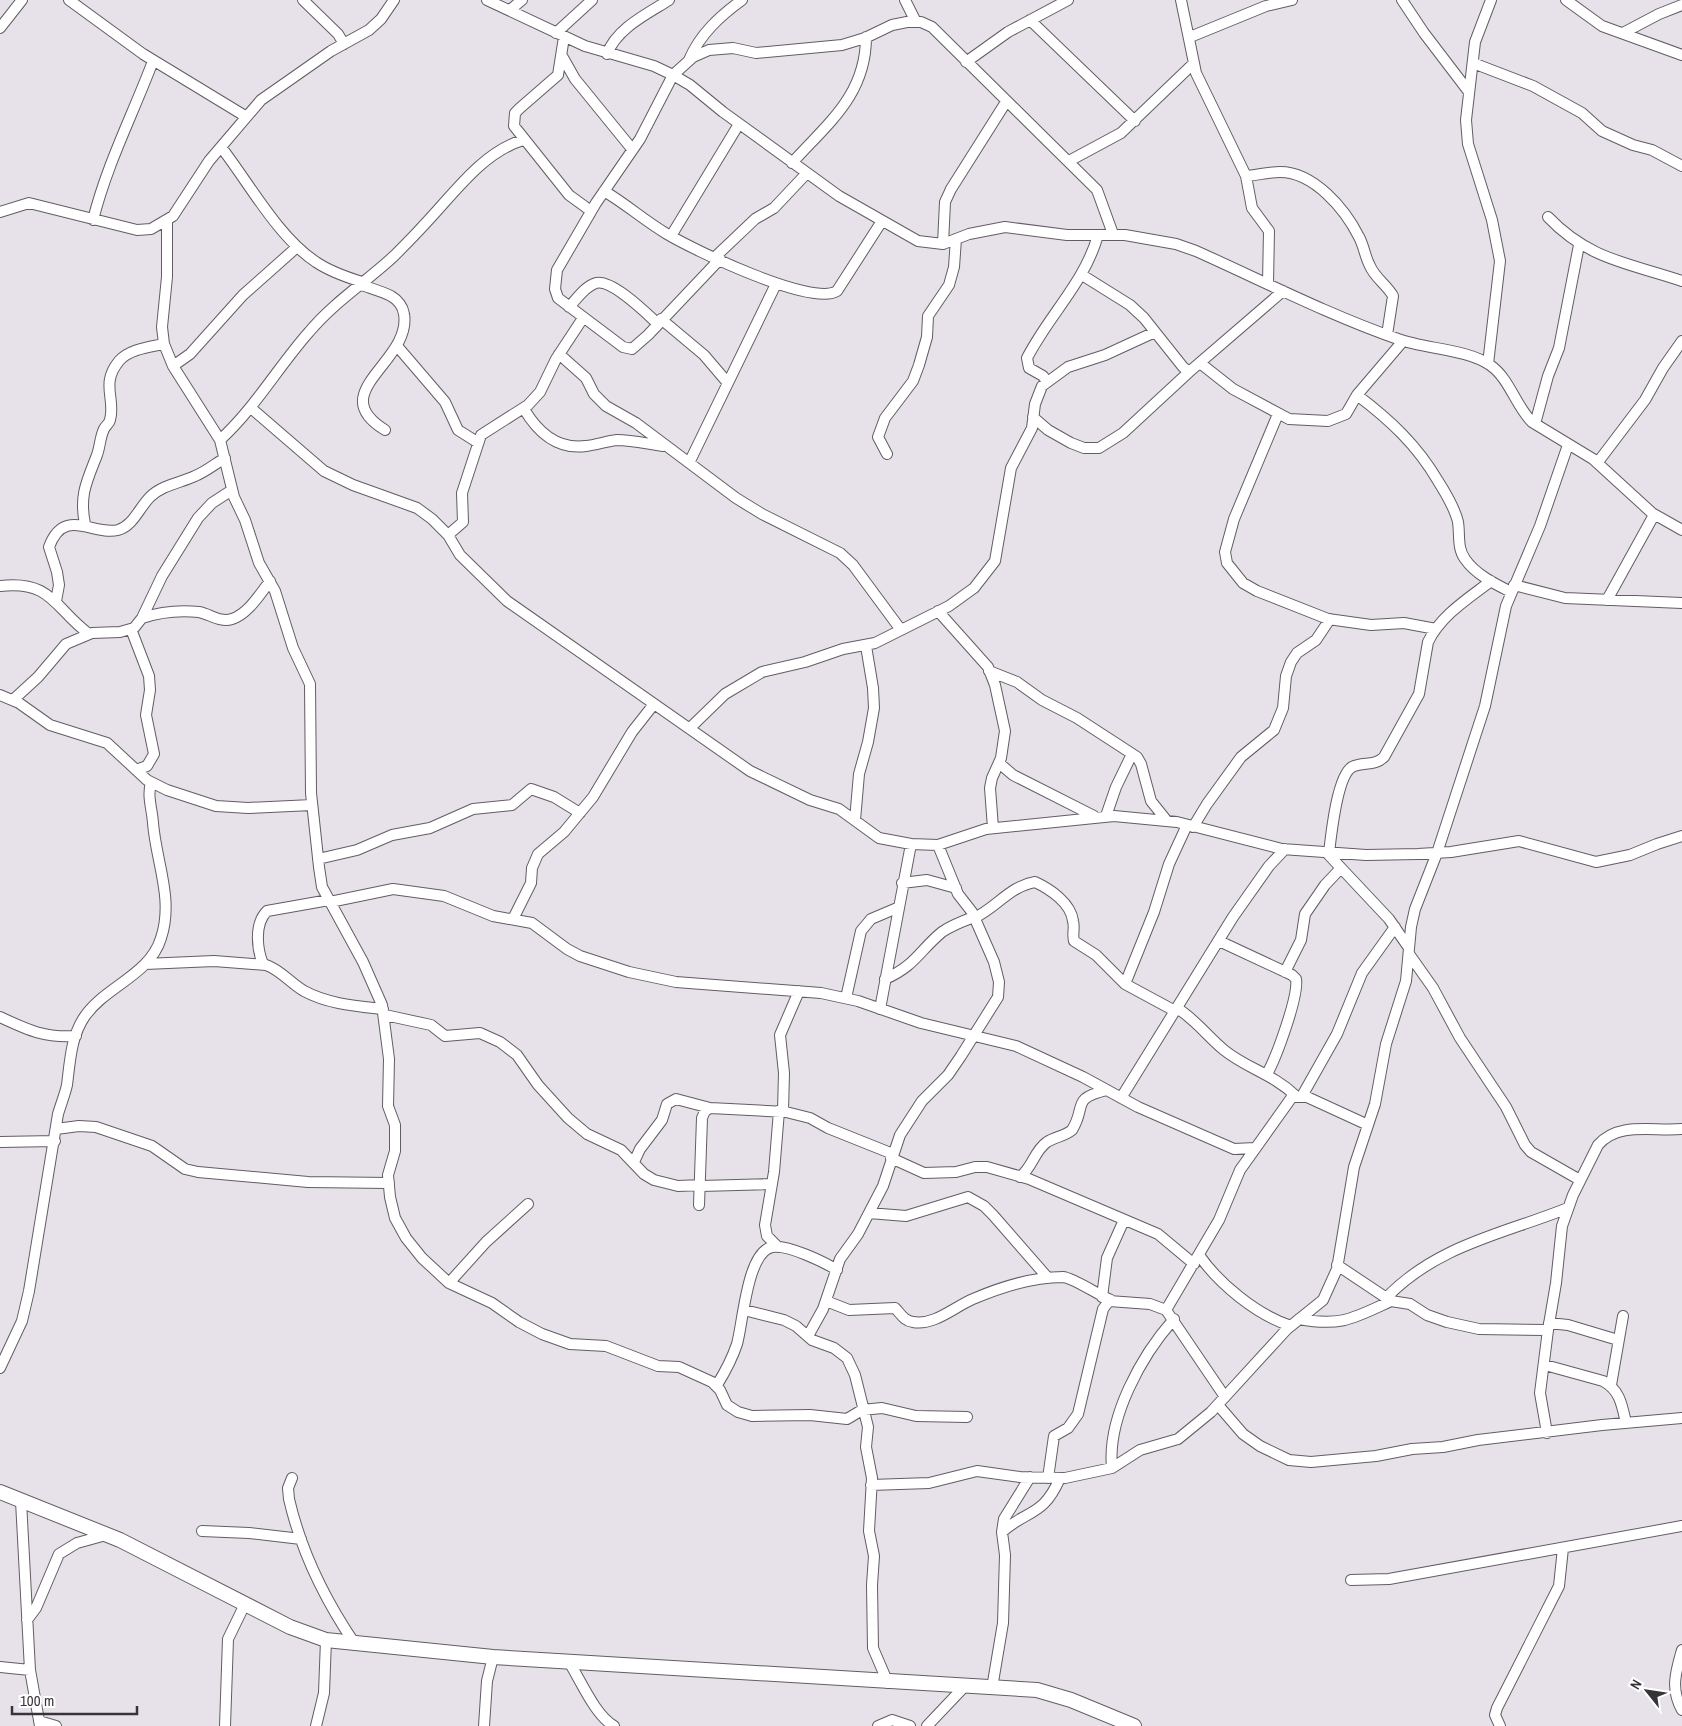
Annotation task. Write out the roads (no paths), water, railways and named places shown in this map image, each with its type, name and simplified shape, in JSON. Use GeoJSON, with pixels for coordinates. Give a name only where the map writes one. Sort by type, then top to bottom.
{"type":"FeatureCollection","features":[{"type":"Feature","properties":{"kind":"street"},"geometry":{"type":"LineString","coordinates":[[0,28],[22,0]]}},
{"type":"Feature","properties":{"kind":"street"},"geometry":{"type":"LineString","coordinates":[[69,0],[87,15],[153,60],[245,116]]}},
{"type":"Feature","properties":{"kind":"street"},"geometry":{"type":"LineString","coordinates":[[303,0],[338,34],[344,44]]}},
{"type":"Feature","properties":{"kind":"street"},"geometry":{"type":"LineString","coordinates":[[0,212],[29,203],[137,230],[152,229],[167,222],[186,199],[209,161],[245,116],[261,100],[309,65],[369,30],[381,20],[394,0]]}},
{"type":"Feature","properties":{"kind":"street"},"geometry":{"type":"LineString","coordinates":[[487,0],[560,35],[607,54],[654,66],[673,75],[690,85],[739,124],[839,196],[918,241],[943,244],[985,229],[1005,228],[1067,235],[1113,234],[1145,237],[1196,250],[1283,291],[1403,341],[1468,356],[1488,364],[1504,379],[1525,415],[1535,424],[1598,462],[1630,496],[1654,514],[1682,530]]}},
{"type":"Feature","properties":{"kind":"street"},"geometry":{"type":"LineString","coordinates":[[510,10],[522,0]]}},
{"type":"Feature","properties":{"kind":"street"},"geometry":{"type":"LineString","coordinates":[[592,0],[560,35],[562,56],[558,75],[515,114],[514,126],[523,140],[569,195],[592,211]]}},
{"type":"Feature","properties":{"kind":"street"},"geometry":{"type":"LineString","coordinates":[[607,54],[610,46],[626,28],[669,0]]}},
{"type":"Feature","properties":{"kind":"street"},"geometry":{"type":"LineString","coordinates":[[689,60],[695,46],[707,31],[725,12],[742,0]]}},
{"type":"Feature","properties":{"kind":"street"},"geometry":{"type":"LineString","coordinates":[[905,0],[916,22]]}},
{"type":"Feature","properties":{"kind":"street"},"geometry":{"type":"LineString","coordinates":[[966,62],[1008,32],[1068,0]]}},
{"type":"Feature","properties":{"kind":"street"},"geometry":{"type":"LineString","coordinates":[[1182,0],[1196,73],[1246,176],[1252,208],[1269,231],[1268,283]]}},
{"type":"Feature","properties":{"kind":"street"},"geometry":{"type":"LineString","coordinates":[[1190,38],[1266,6],[1292,0]]}},
{"type":"Feature","properties":{"kind":"street"},"geometry":{"type":"LineString","coordinates":[[1402,0],[1424,33],[1469,92]]}},
{"type":"Feature","properties":{"kind":"street"},"geometry":{"type":"LineString","coordinates":[[1488,364],[1500,261],[1492,220],[1468,144],[1466,120],[1476,42],[1491,0]]}},
{"type":"Feature","properties":{"kind":"street"},"geometry":{"type":"LineString","coordinates":[[1566,0],[1602,26],[1682,55]]}},
{"type":"Feature","properties":{"kind":"street"},"geometry":{"type":"LineString","coordinates":[[1622,33],[1659,14],[1682,5]]}},
{"type":"Feature","properties":{"kind":"street"},"geometry":{"type":"LineString","coordinates":[[1030,20],[1135,122]]}},
{"type":"Feature","properties":{"kind":"street"},"geometry":{"type":"LineString","coordinates":[[807,173],[774,208],[748,225],[659,321],[642,342],[628,349],[558,298],[555,289],[557,270],[604,191],[640,139],[673,75],[689,60],[709,50],[733,48],[756,53],[842,45],[892,25],[916,22],[932,26],[1006,102],[1097,190],[1113,234]]}},
{"type":"Feature","properties":{"kind":"street"},"geometry":{"type":"LineString","coordinates":[[792,163],[853,93],[863,69],[866,37]]}},
{"type":"Feature","properties":{"kind":"street"},"geometry":{"type":"LineString","coordinates":[[562,56],[575,79],[632,150]]}},
{"type":"Feature","properties":{"kind":"street"},"geometry":{"type":"LineString","coordinates":[[93,220],[110,163],[134,111],[153,60]]}},
{"type":"Feature","properties":{"kind":"street"},"geometry":{"type":"LineString","coordinates":[[1069,161],[1108,142],[1135,122],[1194,63]]}},
{"type":"Feature","properties":{"kind":"street"},"geometry":{"type":"LineString","coordinates":[[1473,64],[1533,86],[1582,113],[1602,131],[1633,145],[1652,150],[1682,166]]}},
{"type":"Feature","properties":{"kind":"street"},"geometry":{"type":"LineString","coordinates":[[943,244],[945,202],[951,189],[1006,102]]}},
{"type":"Feature","properties":{"kind":"street"},"geometry":{"type":"LineString","coordinates":[[671,236],[739,124]]}},
{"type":"Feature","properties":{"kind":"street"},"geometry":{"type":"LineString","coordinates":[[220,440],[251,408],[309,332],[360,283],[394,256],[472,173],[490,158],[514,143],[523,140]]}},
{"type":"Feature","properties":{"kind":"street"},"geometry":{"type":"LineString","coordinates":[[221,146],[284,234],[296,247],[316,263],[392,296],[403,308],[404,330],[397,346],[367,385],[363,394],[364,414],[385,430]]}},
{"type":"Feature","properties":{"kind":"street"},"geometry":{"type":"LineString","coordinates":[[1246,176],[1281,172],[1297,175],[1308,179],[1332,200],[1356,231],[1374,274],[1393,296],[1387,335]]}},
{"type":"Feature","properties":{"kind":"street"},"geometry":{"type":"LineString","coordinates":[[604,191],[671,236],[776,284],[819,295],[831,295],[844,281],[882,221]]}},
{"type":"Feature","properties":{"kind":"street"},"geometry":{"type":"LineString","coordinates":[[1548,217],[1566,236],[1596,254],[1682,281]]}},
{"type":"Feature","properties":{"kind":"street"},"geometry":{"type":"LineString","coordinates":[[167,222],[166,277],[162,327],[164,344],[173,366],[220,440],[232,490],[259,563],[270,581],[285,620],[293,648],[310,684],[312,805],[322,887],[363,962],[384,1012],[389,1060],[388,1106],[395,1131],[395,1151],[388,1175],[388,1183],[395,1218],[406,1238],[422,1258],[449,1283],[492,1303],[519,1322],[570,1344],[606,1346],[658,1366],[679,1367],[717,1385],[726,1405],[738,1412],[752,1416],[810,1416],[847,1419],[863,1410],[882,1408],[916,1416],[967,1417]]}},
{"type":"Feature","properties":{"kind":"street"},"geometry":{"type":"LineString","coordinates":[[1047,382],[1043,376],[1029,368],[1027,358],[1059,305],[1082,275],[1093,252],[1098,235]]}},
{"type":"Feature","properties":{"kind":"street"},"geometry":{"type":"LineString","coordinates":[[887,454],[878,437],[880,428],[885,418],[913,381],[924,350],[928,316],[949,285],[954,267],[956,239]]}},
{"type":"Feature","properties":{"kind":"street"},"geometry":{"type":"LineString","coordinates":[[1535,424],[1548,376],[1559,348],[1579,244]]}},
{"type":"Feature","properties":{"kind":"street"},"geometry":{"type":"LineString","coordinates":[[173,366],[190,354],[244,295],[296,247]]}},
{"type":"Feature","properties":{"kind":"street"},"geometry":{"type":"LineString","coordinates":[[1082,275],[1130,305],[1189,372]]}},
{"type":"Feature","properties":{"kind":"street"},"geometry":{"type":"LineString","coordinates":[[569,307],[591,285],[603,283],[613,287],[704,355],[727,382]]}},
{"type":"Feature","properties":{"kind":"street"},"geometry":{"type":"LineString","coordinates":[[690,461],[776,284]]}},
{"type":"Feature","properties":{"kind":"street"},"geometry":{"type":"LineString","coordinates":[[1033,417],[1048,430],[1072,443],[1084,448],[1099,448],[1123,433],[1200,362],[1283,291]]}},
{"type":"Feature","properties":{"kind":"street"},"geometry":{"type":"LineString","coordinates":[[448,535],[463,522],[461,501],[477,442],[481,434],[524,409],[540,392],[559,354],[583,318]]}},
{"type":"Feature","properties":{"kind":"street"},"geometry":{"type":"LineString","coordinates":[[690,728],[725,694],[762,672],[805,662],[843,649],[866,646],[938,611],[974,588],[995,561],[1011,468],[1028,436],[1037,395],[1047,382],[1068,367],[1105,355],[1155,332]]}},
{"type":"Feature","properties":{"kind":"street"},"geometry":{"type":"LineString","coordinates":[[1200,362],[1233,389],[1278,414],[1289,419],[1328,421],[1346,414],[1357,395],[1403,341]]}},
{"type":"Feature","properties":{"kind":"street"},"geometry":{"type":"LineString","coordinates":[[1598,462],[1645,400],[1663,368],[1682,341]]}},
{"type":"Feature","properties":{"kind":"street"},"geometry":{"type":"LineString","coordinates":[[85,524],[82,513],[85,482],[97,454],[104,430],[111,418],[108,392],[114,369],[128,354],[164,344]]}},
{"type":"Feature","properties":{"kind":"street"},"geometry":{"type":"LineString","coordinates":[[397,346],[445,402],[458,430],[477,442]]}},
{"type":"Feature","properties":{"kind":"street"},"geometry":{"type":"LineString","coordinates":[[559,354],[586,378],[594,394],[606,406],[636,423],[690,461],[730,493],[762,514],[840,553],[853,565],[901,630]]}},
{"type":"Feature","properties":{"kind":"street"},"geometry":{"type":"LineString","coordinates":[[1357,395],[1399,429],[1420,453],[1438,481],[1458,521],[1460,550],[1464,559],[1492,581],[1513,588],[1565,598],[1682,603]]}},
{"type":"Feature","properties":{"kind":"street"},"geometry":{"type":"LineString","coordinates":[[251,408],[324,471],[417,508],[432,519],[448,535],[460,555],[507,602],[750,771],[810,800],[839,810],[856,820],[865,830],[879,838],[911,844],[938,845],[969,833],[993,828],[1101,816],[1167,821],[1285,849],[1328,853],[1366,855],[1437,853],[1519,841],[1596,862],[1630,855],[1682,836]]}},
{"type":"Feature","properties":{"kind":"street"},"geometry":{"type":"LineString","coordinates":[[524,409],[547,438],[568,446],[585,447],[617,440],[668,447]]}},
{"type":"Feature","properties":{"kind":"street"},"geometry":{"type":"LineString","coordinates":[[1278,414],[1234,519],[1225,552],[1227,563],[1243,583],[1258,591],[1330,619],[1370,625],[1404,623],[1436,629]]}},
{"type":"Feature","properties":{"kind":"street"},"geometry":{"type":"LineString","coordinates":[[871,1485],[929,1483],[977,1471],[1030,1477],[1060,1478],[1083,1476],[1112,1468],[1140,1450],[1178,1439],[1221,1401],[1295,1323],[1323,1300],[1331,1286],[1337,1265],[1350,1185],[1375,1104],[1386,1044],[1406,981],[1415,909],[1437,853],[1485,706],[1501,623],[1513,588],[1540,526],[1568,445]]}},
{"type":"Feature","properties":{"kind":"street"},"geometry":{"type":"LineString","coordinates":[[56,601],[59,585],[57,572],[48,547],[57,533],[68,526],[85,524],[109,531],[124,528],[150,497],[164,487],[197,476],[225,458]]}},
{"type":"Feature","properties":{"kind":"street"},"geometry":{"type":"LineString","coordinates":[[13,700],[38,677],[66,644],[89,634],[131,630],[142,618],[162,576],[198,518],[212,503],[232,490]]}},
{"type":"Feature","properties":{"kind":"street"},"geometry":{"type":"LineString","coordinates":[[1608,600],[1654,514]]}},
{"type":"Feature","properties":{"kind":"street"},"geometry":{"type":"LineString","coordinates":[[142,618],[158,613],[193,612],[222,620],[231,620],[241,614],[270,581]]}},
{"type":"Feature","properties":{"kind":"street"},"geometry":{"type":"LineString","coordinates":[[1328,853],[1338,796],[1347,771],[1352,766],[1379,762],[1384,757],[1419,694],[1428,642],[1449,614],[1492,581]]}},
{"type":"Feature","properties":{"kind":"street"},"geometry":{"type":"LineString","coordinates":[[0,586],[12,584],[38,589],[56,601],[89,634]]}},
{"type":"Feature","properties":{"kind":"street"},"geometry":{"type":"LineString","coordinates":[[938,611],[978,655],[990,671],[995,685],[1005,731],[1004,748],[990,788],[993,828]]}},
{"type":"Feature","properties":{"kind":"street"},"geometry":{"type":"LineString","coordinates":[[1125,984],[1154,912],[1169,864],[1190,826],[1240,757],[1274,730],[1283,708],[1286,676],[1291,662],[1297,653],[1316,640],[1330,619]]}},
{"type":"Feature","properties":{"kind":"street"},"geometry":{"type":"LineString","coordinates":[[131,630],[150,676],[146,715],[154,754],[151,762],[136,770]]}},
{"type":"Feature","properties":{"kind":"street"},"geometry":{"type":"LineString","coordinates":[[856,820],[859,774],[868,742],[874,708],[873,688],[866,646]]}},
{"type":"Feature","properties":{"kind":"street"},"geometry":{"type":"LineString","coordinates":[[990,671],[1017,682],[1042,700],[1077,718],[1132,754],[1141,764],[1151,801],[1167,821]]}},
{"type":"Feature","properties":{"kind":"street"},"geometry":{"type":"LineString","coordinates":[[0,695],[13,700],[50,725],[108,743],[150,782],[167,790],[216,806],[248,808],[312,805]]}},
{"type":"Feature","properties":{"kind":"street"},"geometry":{"type":"LineString","coordinates":[[513,919],[516,908],[531,883],[532,868],[538,854],[564,832],[593,798],[632,732],[654,704]]}},
{"type":"Feature","properties":{"kind":"street"},"geometry":{"type":"LineString","coordinates":[[1101,816],[1132,754]]}},
{"type":"Feature","properties":{"kind":"street"},"geometry":{"type":"LineString","coordinates":[[999,764],[1013,775],[1101,816]]}},
{"type":"Feature","properties":{"kind":"street"},"geometry":{"type":"LineString","coordinates":[[0,1368],[22,1321],[30,1292],[56,1129],[76,1036],[86,1014],[145,964],[158,947],[162,938],[167,906],[153,838],[148,794],[150,782]]}},
{"type":"Feature","properties":{"kind":"street"},"geometry":{"type":"LineString","coordinates":[[318,859],[357,850],[392,836],[430,828],[473,809],[512,805],[531,789],[554,796],[580,812]]}},
{"type":"Feature","properties":{"kind":"street"},"geometry":{"type":"LineString","coordinates":[[880,1009],[897,908],[911,844]]}},
{"type":"Feature","properties":{"kind":"street"},"geometry":{"type":"LineString","coordinates":[[808,1336],[826,1301],[840,1259],[858,1234],[883,1186],[900,1134],[922,1101],[948,1075],[989,1012],[999,989],[994,962],[974,917],[956,888],[938,845]]}},
{"type":"Feature","properties":{"kind":"street"},"geometry":{"type":"LineString","coordinates":[[1121,1098],[1218,941],[1253,888],[1285,849]]}},
{"type":"Feature","properties":{"kind":"street"},"geometry":{"type":"LineString","coordinates":[[1328,853],[1395,928],[1460,1038],[1506,1107],[1525,1145],[1531,1152],[1580,1180]]}},
{"type":"Feature","properties":{"kind":"street"},"geometry":{"type":"LineString","coordinates":[[1285,972],[1301,940],[1305,914],[1324,885],[1341,868]]}},
{"type":"Feature","properties":{"kind":"street"},"geometry":{"type":"LineString","coordinates":[[902,883],[927,880],[956,888]]}},
{"type":"Feature","properties":{"kind":"street"},"geometry":{"type":"LineString","coordinates":[[885,979],[905,970],[942,933],[954,925],[987,912],[1006,894],[1035,882],[1062,900],[1068,909],[1074,923],[1074,942],[1096,955],[1125,984],[1199,1024],[1224,1050],[1267,1074],[1299,1096],[1368,1125]]}},
{"type":"Feature","properties":{"kind":"street"},"geometry":{"type":"LineString","coordinates":[[263,964],[259,954],[258,930],[261,919],[267,911],[370,893],[401,890],[444,896],[493,916],[532,924],[580,956],[629,972],[676,982],[800,991],[846,998],[921,1023],[974,1035],[1030,1051],[1121,1098],[1234,1149],[1255,1148]]}},
{"type":"Feature","properties":{"kind":"street"},"geometry":{"type":"LineString","coordinates":[[846,998],[854,973],[861,930],[871,919],[897,908]]}},
{"type":"Feature","properties":{"kind":"street"},"geometry":{"type":"LineString","coordinates":[[1166,1310],[1219,1220],[1240,1170],[1286,1103],[1299,1096],[1337,1034],[1362,973],[1395,928]]}},
{"type":"Feature","properties":{"kind":"street"},"geometry":{"type":"LineString","coordinates":[[1218,941],[1292,975],[1297,984],[1279,1048],[1267,1074]]}},
{"type":"Feature","properties":{"kind":"street"},"geometry":{"type":"LineString","coordinates":[[145,964],[214,961],[263,964],[274,968],[294,985],[315,997],[384,1012],[431,1025],[445,1036],[480,1033],[500,1042],[517,1054],[538,1085],[577,1126],[598,1140],[621,1150],[644,1174],[654,1180],[678,1186],[771,1184]]}},
{"type":"Feature","properties":{"kind":"street"},"geometry":{"type":"LineString","coordinates":[[800,991],[780,1035],[784,1073],[781,1111],[765,1225],[767,1236],[778,1247],[809,1256],[837,1270]]}},
{"type":"Feature","properties":{"kind":"street"},"geometry":{"type":"LineString","coordinates":[[0,1017],[36,1034],[56,1037],[76,1036]]}},
{"type":"Feature","properties":{"kind":"street"},"geometry":{"type":"LineString","coordinates":[[1020,1176],[1030,1168],[1036,1155],[1048,1142],[1072,1130],[1082,1102],[1087,1096],[1107,1090]]}},
{"type":"Feature","properties":{"kind":"street"},"geometry":{"type":"LineString","coordinates":[[634,1162],[644,1143],[657,1129],[662,1120],[666,1104],[670,1100],[676,1099],[710,1108],[781,1111],[810,1118],[924,1173],[956,1172],[975,1167],[987,1167],[1020,1176],[1158,1234],[1196,1260],[1220,1281],[1266,1315],[1295,1323],[1332,1324],[1351,1320],[1388,1300],[1400,1283],[1421,1268],[1466,1244],[1568,1208]]}},
{"type":"Feature","properties":{"kind":"street"},"geometry":{"type":"LineString","coordinates":[[699,1205],[702,1118],[705,1111],[710,1108]]}},
{"type":"Feature","properties":{"kind":"street"},"geometry":{"type":"LineString","coordinates":[[56,1129],[80,1126],[96,1127],[152,1146],[164,1152],[185,1169],[198,1172],[308,1182],[388,1183]]}},
{"type":"Feature","properties":{"kind":"street"},"geometry":{"type":"LineString","coordinates":[[1547,1433],[1540,1398],[1548,1327],[1556,1283],[1562,1226],[1580,1180],[1598,1145],[1612,1134],[1628,1129],[1682,1129]]}},
{"type":"Feature","properties":{"kind":"street"},"geometry":{"type":"LineString","coordinates":[[0,1142],[54,1141]]}},
{"type":"Feature","properties":{"kind":"street"},"geometry":{"type":"LineString","coordinates":[[869,1213],[906,1216],[968,1197],[984,1206],[993,1215],[1048,1278]]}},
{"type":"Feature","properties":{"kind":"street"},"geometry":{"type":"LineString","coordinates":[[449,1283],[486,1242],[528,1204]]}},
{"type":"Feature","properties":{"kind":"street"},"geometry":{"type":"LineString","coordinates":[[1048,1478],[1054,1436],[1068,1428],[1078,1414],[1107,1299],[1107,1258],[1124,1220]]}},
{"type":"Feature","properties":{"kind":"street"},"geometry":{"type":"LineString","coordinates":[[717,1385],[736,1344],[750,1277],[761,1255],[766,1250],[778,1247]]}},
{"type":"Feature","properties":{"kind":"street"},"geometry":{"type":"LineString","coordinates":[[1337,1265],[1388,1300],[1410,1304],[1427,1315],[1466,1328],[1568,1325],[1618,1340]]}},
{"type":"Feature","properties":{"kind":"street"},"geometry":{"type":"LineString","coordinates":[[826,1301],[849,1310],[895,1308],[903,1318],[914,1323],[932,1320],[972,1299],[1001,1288],[1048,1278],[1072,1279],[1107,1299],[1150,1304],[1166,1310],[1174,1319],[1221,1401],[1243,1434],[1274,1454],[1289,1460],[1311,1462],[1376,1456],[1478,1440],[1682,1418]]}},
{"type":"Feature","properties":{"kind":"street"},"geometry":{"type":"LineString","coordinates":[[744,1310],[784,1320],[819,1343],[834,1348],[847,1358],[854,1374],[868,1427],[866,1447],[871,1485],[870,1531],[874,1556],[872,1584],[874,1648],[888,1683]]}},
{"type":"Feature","properties":{"kind":"street"},"geometry":{"type":"LineString","coordinates":[[1611,1385],[1623,1316]]}},
{"type":"Feature","properties":{"kind":"street"},"geometry":{"type":"LineString","coordinates":[[1112,1468],[1112,1444],[1133,1380],[1155,1343],[1174,1319]]}},
{"type":"Feature","properties":{"kind":"street"},"geometry":{"type":"LineString","coordinates":[[1544,1365],[1611,1385],[1617,1392],[1626,1423]]}},
{"type":"Feature","properties":{"kind":"street"},"geometry":{"type":"LineString","coordinates":[[992,1688],[1003,1623],[1005,1555],[1002,1532],[1004,1519],[1030,1477]]}},
{"type":"Feature","properties":{"kind":"street"},"geometry":{"type":"LineString","coordinates":[[292,1478],[288,1488],[289,1499],[301,1539],[320,1585],[355,1644]]}},
{"type":"Feature","properties":{"kind":"street"},"geometry":{"type":"LineString","coordinates":[[1002,1532],[1011,1524],[1040,1509],[1049,1499],[1060,1478]]}},
{"type":"Feature","properties":{"kind":"street"},"geometry":{"type":"LineString","coordinates":[[0,1492],[106,1535],[290,1627],[326,1640],[493,1657],[888,1683],[1037,1690],[1071,1700],[1134,1726]]}},
{"type":"Feature","properties":{"kind":"street"},"geometry":{"type":"LineString","coordinates":[[21,1500],[30,1670],[40,1723],[56,1726]]}},
{"type":"Feature","properties":{"kind":"street"},"geometry":{"type":"LineString","coordinates":[[1351,1580],[1389,1578],[1682,1526]]}},
{"type":"Feature","properties":{"kind":"street"},"geometry":{"type":"LineString","coordinates":[[202,1531],[248,1533],[301,1539]]}},
{"type":"Feature","properties":{"kind":"street"},"geometry":{"type":"LineString","coordinates":[[27,1620],[36,1608],[59,1554],[77,1542],[106,1535]]}},
{"type":"Feature","properties":{"kind":"street"},"geometry":{"type":"LineString","coordinates":[[1500,1726],[1495,1715],[1497,1708],[1559,1586],[1563,1548]]}},
{"type":"Feature","properties":{"kind":"street"},"geometry":{"type":"LineString","coordinates":[[225,1726],[228,1639],[245,1604]]}},
{"type":"Feature","properties":{"kind":"street"},"geometry":{"type":"LineString","coordinates":[[316,1726],[324,1693],[326,1640]]}},
{"type":"Feature","properties":{"kind":"street"},"geometry":{"type":"LineString","coordinates":[[1682,1650],[1674,1678],[1676,1698],[1682,1710]]}},
{"type":"Feature","properties":{"kind":"street"},"geometry":{"type":"LineString","coordinates":[[484,1726],[487,1682],[493,1657]]}},
{"type":"Feature","properties":{"kind":"street"},"geometry":{"type":"LineString","coordinates":[[569,1662],[598,1710],[607,1722],[614,1726]]}},
{"type":"Feature","properties":{"kind":"street"},"geometry":{"type":"LineString","coordinates":[[0,1667],[30,1670]]}},
{"type":"Feature","properties":{"kind":"street"},"geometry":{"type":"LineString","coordinates":[[927,1726],[964,1686]]}},
{"type":"Feature","properties":{"kind":"street"},"geometry":{"type":"LineString","coordinates":[[878,1726],[892,1720],[910,1726]]}}]}
